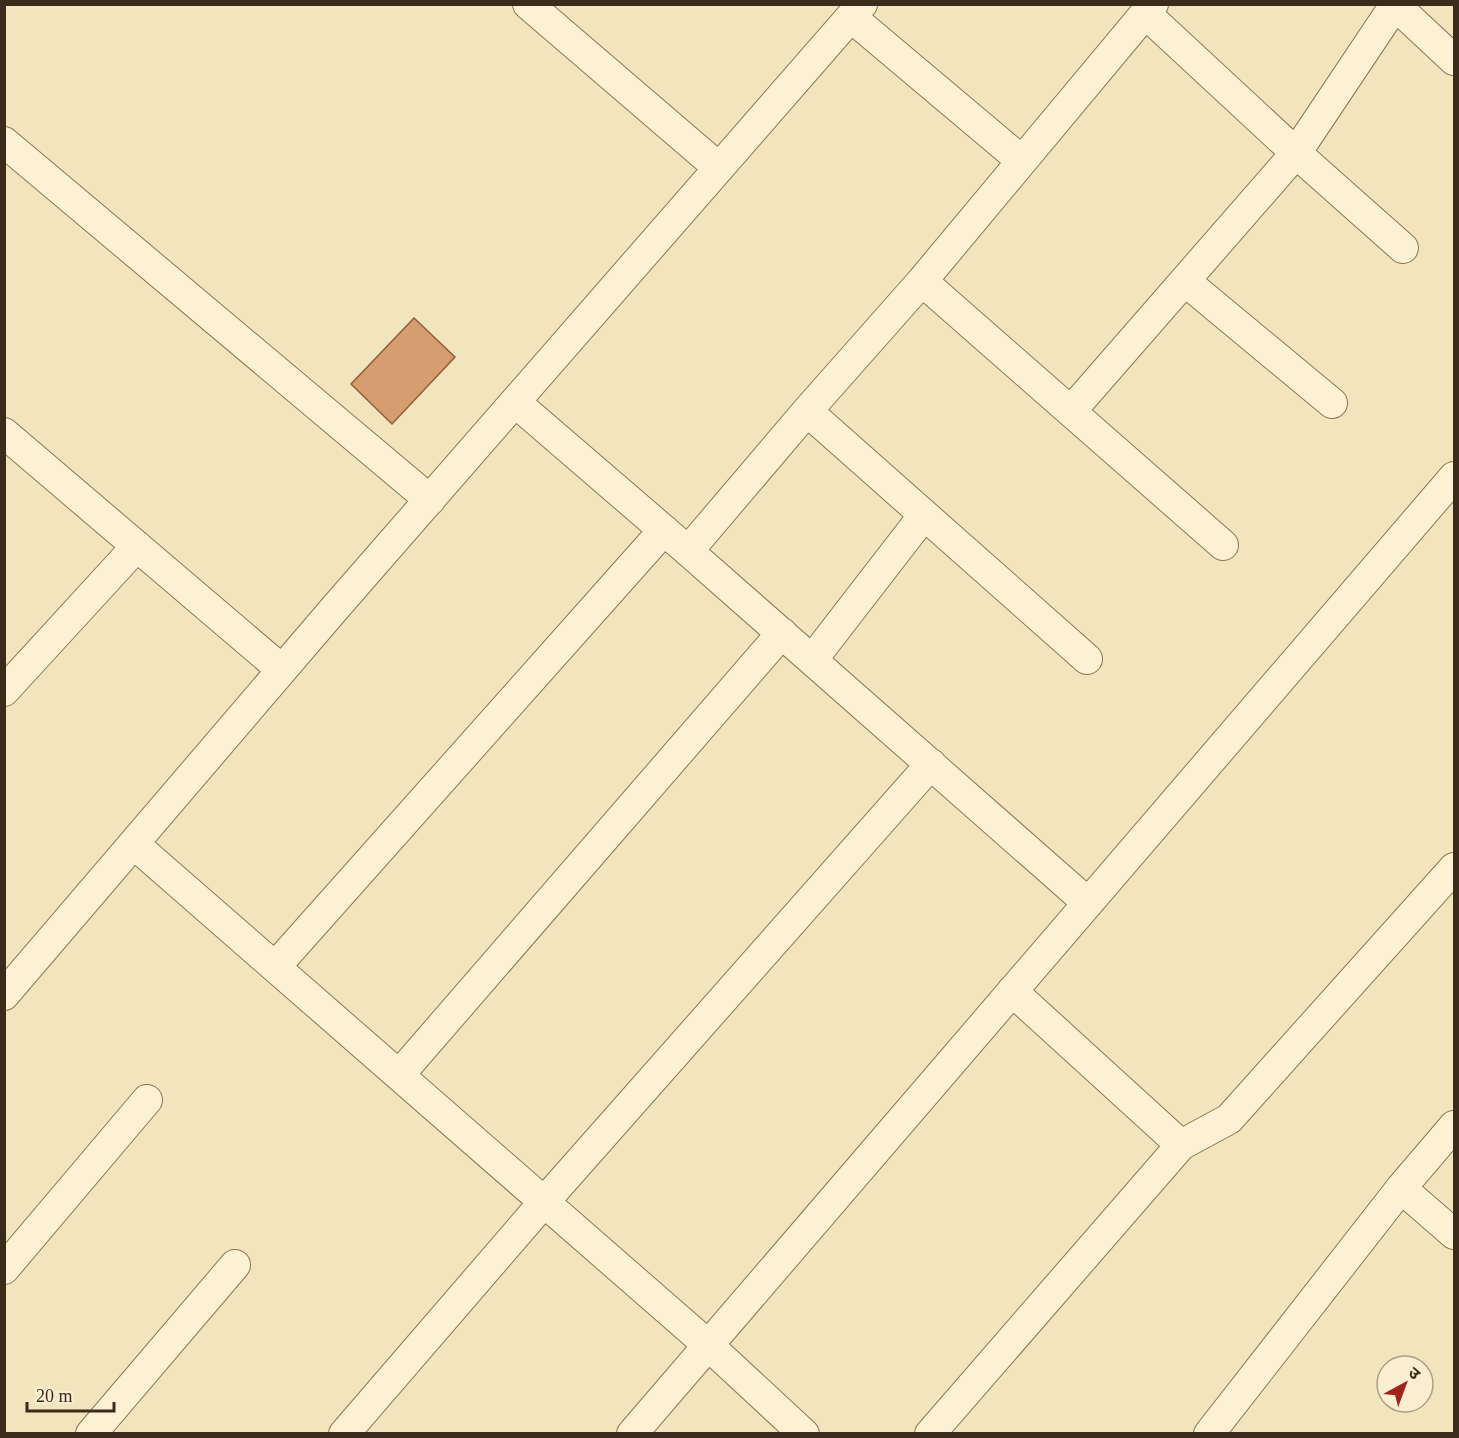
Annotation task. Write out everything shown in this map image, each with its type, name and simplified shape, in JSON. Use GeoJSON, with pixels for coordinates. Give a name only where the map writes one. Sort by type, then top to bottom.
{"type":"FeatureCollection","features":[{"type":"Feature","properties":{"kind":"street"},"geometry":{"type":"LineString","coordinates":[[528,4],[719,168]]}},
{"type":"Feature","properties":{"kind":"street"},"geometry":{"type":"LineString","coordinates":[[1071,411],[1296,153],[1395,5],[1455,60]]}},
{"type":"Feature","properties":{"kind":"street"},"geometry":{"type":"LineString","coordinates":[[688,551],[922,281],[1149,9],[1296,153],[1403,248]]}},
{"type":"Feature","properties":{"kind":"street"},"geometry":{"type":"LineString","coordinates":[[4,994],[282,670],[856,11],[1022,161]]}},
{"type":"Feature","properties":{"kind":"street"},"geometry":{"type":"LineString","coordinates":[[4,142],[430,500]]}},
{"type":"Feature","properties":{"kind":"street"},"geometry":{"type":"LineString","coordinates":[[922,281],[1223,544]]}},
{"type":"Feature","properties":{"kind":"street"},"geometry":{"type":"LineString","coordinates":[[1185,281],[1332,403]]}},
{"type":"Feature","properties":{"kind":"street"},"geometry":{"type":"LineString","coordinates":[[515,402],[782,633],[1088,903]]}},
{"type":"Feature","properties":{"kind":"street"},"geometry":{"type":"LineString","coordinates":[[807,411],[1087,659]]}},
{"type":"Feature","properties":{"kind":"street"},"geometry":{"type":"LineString","coordinates":[[7,441],[137,546],[282,670]]}},
{"type":"Feature","properties":{"kind":"street"},"geometry":{"type":"LineString","coordinates":[[632,1434],[1088,903],[1450,493]]}},
{"type":"Feature","properties":{"kind":"street"},"geometry":{"type":"LineString","coordinates":[[812,660],[924,515]]}},
{"type":"Feature","properties":{"kind":"street"},"geometry":{"type":"LineString","coordinates":[[275,967],[664,530]]}},
{"type":"Feature","properties":{"kind":"street"},"geometry":{"type":"LineString","coordinates":[[4,691],[137,546]]}},
{"type":"Feature","properties":{"kind":"street"},"geometry":{"type":"LineString","coordinates":[[399,1075],[782,633]]}},
{"type":"Feature","properties":{"kind":"street"},"geometry":{"type":"LineString","coordinates":[[344,1434],[544,1202],[931,764]]}},
{"type":"Feature","properties":{"kind":"street"},"geometry":{"type":"LineString","coordinates":[[134,844],[708,1345],[804,1434]]}},
{"type":"Feature","properties":{"kind":"street"},"geometry":{"type":"LineString","coordinates":[[930,1434],[1181,1145],[1229,1119],[1455,868]]}},
{"type":"Feature","properties":{"kind":"street"},"geometry":{"type":"LineString","coordinates":[[1012,991],[1181,1145]]}},
{"type":"Feature","properties":{"kind":"street"},"geometry":{"type":"LineString","coordinates":[[4,1269],[147,1100]]}},
{"type":"Feature","properties":{"kind":"street"},"geometry":{"type":"LineString","coordinates":[[1209,1434],[1401,1188],[1455,1126]]}},
{"type":"Feature","properties":{"kind":"street"},"geometry":{"type":"LineString","coordinates":[[1401,1188],[1455,1234]]}},
{"type":"Feature","properties":{"kind":"street"},"geometry":{"type":"LineString","coordinates":[[91,1434],[235,1266]]}},
{"type":"Feature","properties":{"kind":"building"},"geometry":{"type":"Polygon","coordinates":[[[414,318],[455,357],[392,424],[351,384],[414,318]]]}}]}
